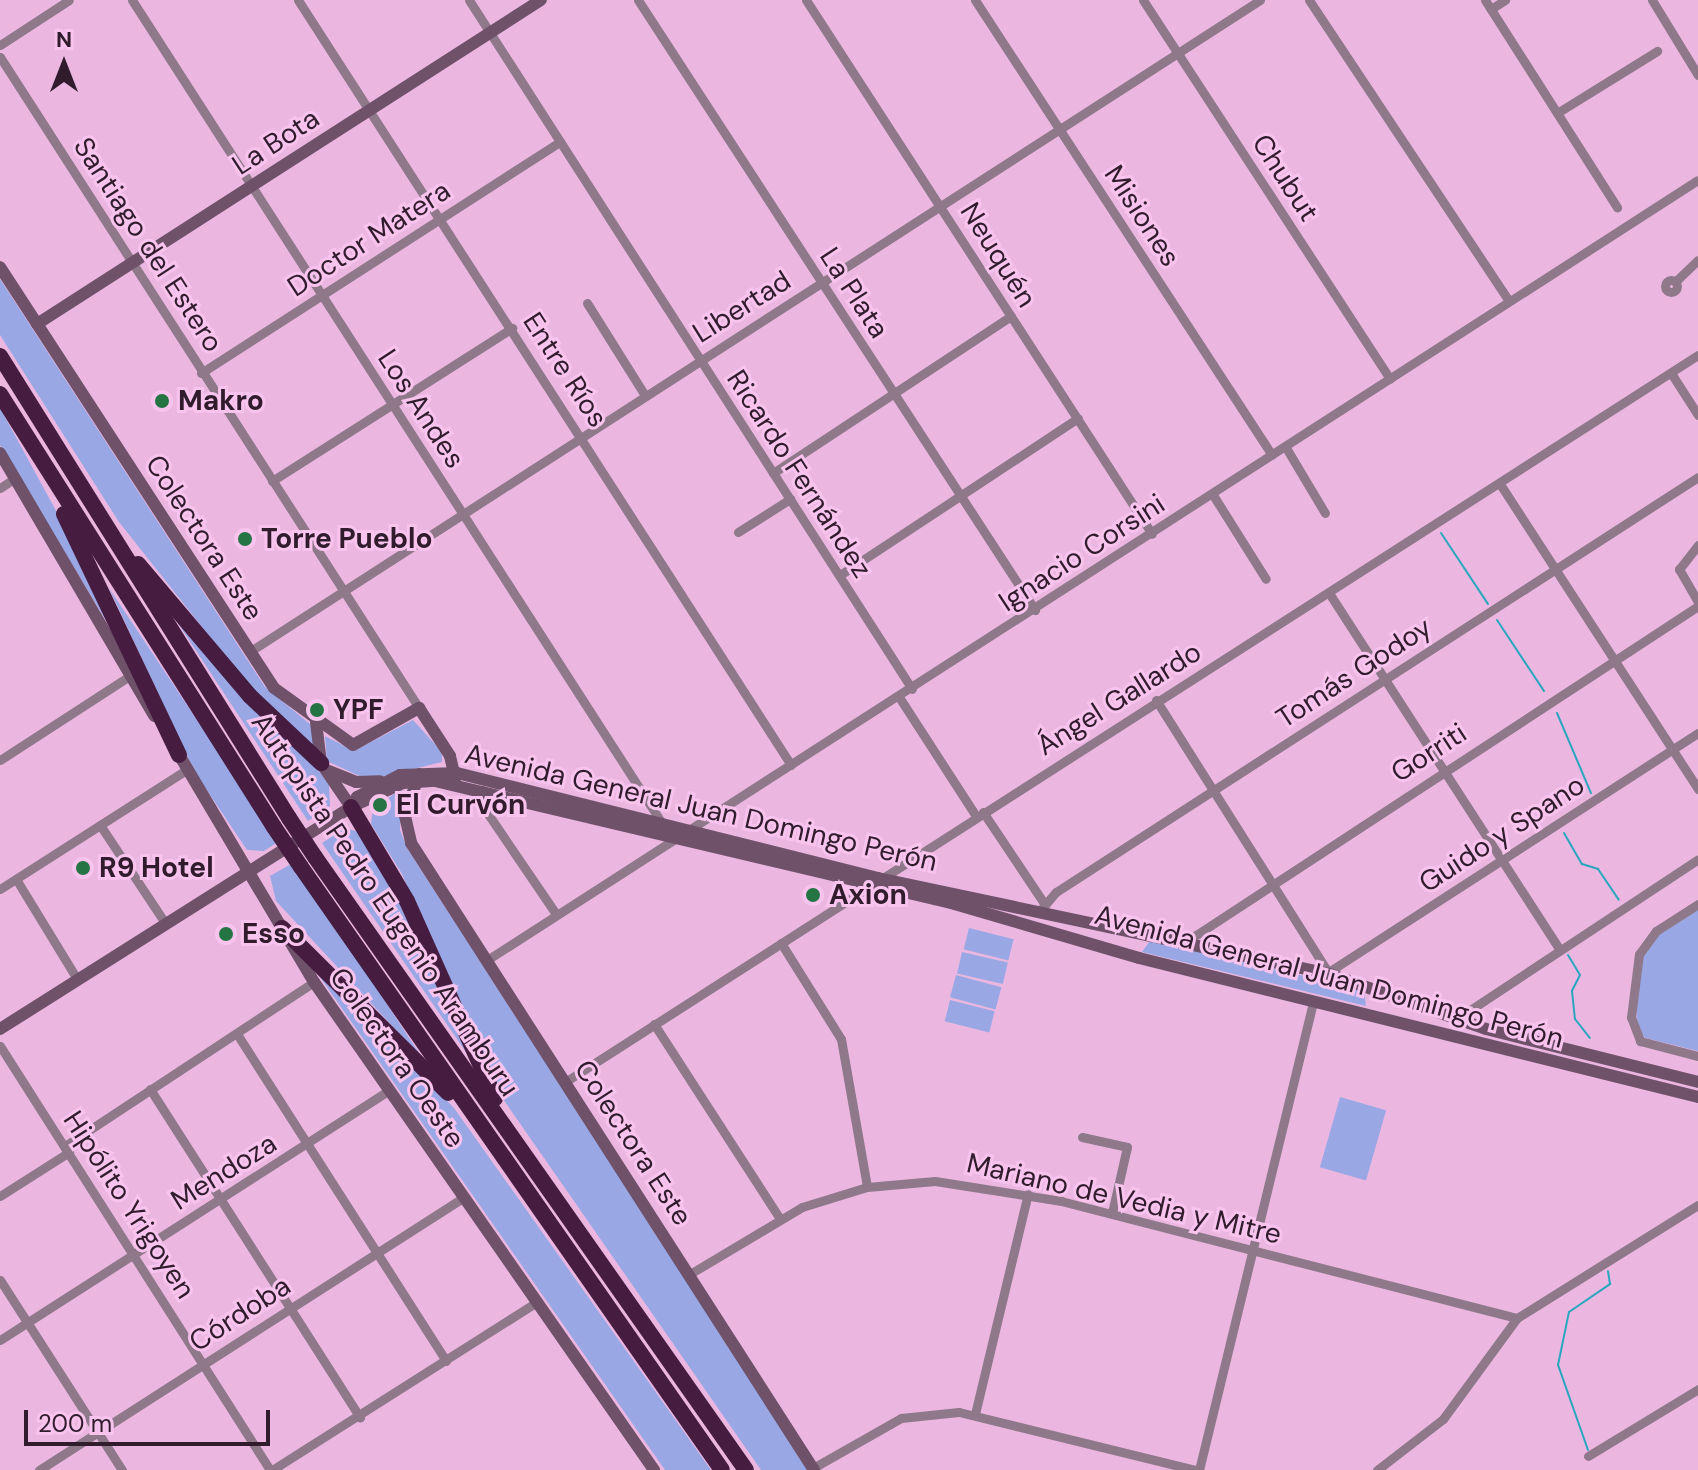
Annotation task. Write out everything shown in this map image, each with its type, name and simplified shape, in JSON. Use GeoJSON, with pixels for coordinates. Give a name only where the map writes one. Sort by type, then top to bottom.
{"type":"FeatureCollection","features":[{"type":"Feature","properties":{"kind":"highway","name":"Autopista Pedro Eugenio Aramburu"},"geometry":{"type":"LineString","coordinates":[[0,356],[315,857],[746,1470]]}},
{"type":"Feature","properties":{"kind":"highway","name":"Autopista Pedro Eugenio Aramburu"},"geometry":{"type":"LineString","coordinates":[[0,394],[274,827],[722,1470]]}},
{"type":"Feature","properties":{"kind":"highway"},"geometry":{"type":"LineString","coordinates":[[30,444],[183,762]]}},
{"type":"Feature","properties":{"kind":"highway"},"geometry":{"type":"LineString","coordinates":[[103,524],[250,696],[321,763]]}},
{"type":"Feature","properties":{"kind":"highway"},"geometry":{"type":"LineString","coordinates":[[351,807],[394,875],[475,1059],[543,1178]]}},
{"type":"Feature","properties":{"kind":"highway"},"geometry":{"type":"LineString","coordinates":[[282,928],[452,1098],[530,1198]]}},
{"type":"Feature","properties":{"kind":"street"},"geometry":{"type":"LineString","coordinates":[[0,45],[69,0]]}},
{"type":"Feature","properties":{"kind":"street","name":"Los Andes"},"geometry":{"type":"LineString","coordinates":[[132,0],[250,188],[663,825],[676,840]]}},
{"type":"Feature","properties":{"kind":"street","name":"Ricardo Fernández"},"geometry":{"type":"LineString","coordinates":[[469,0],[912,689]]}},
{"type":"Feature","properties":{"kind":"street","name":"La Bota"},"geometry":{"type":"LineString","coordinates":[[37,324],[541,0]]}},
{"type":"Feature","properties":{"kind":"street","name":"La Plata"},"geometry":{"type":"LineString","coordinates":[[638,0],[1035,610]]}},
{"type":"Feature","properties":{"kind":"street","name":"Neuquén"},"geometry":{"type":"LineString","coordinates":[[806,0],[1152,534]]}},
{"type":"Feature","properties":{"kind":"street","name":"Misiones"},"geometry":{"type":"LineString","coordinates":[[975,0],[1272,455]]}},
{"type":"Feature","properties":{"kind":"street","name":"Chubut"},"geometry":{"type":"LineString","coordinates":[[1143,0],[1390,379]]}},
{"type":"Feature","properties":{"kind":"street","name":"Libertad"},"geometry":{"type":"LineString","coordinates":[[249,652],[644,394],[1260,0]]}},
{"type":"Feature","properties":{"kind":"street"},"geometry":{"type":"LineString","coordinates":[[1309,0],[1509,301]]}},
{"type":"Feature","properties":{"kind":"street"},"geometry":{"type":"LineString","coordinates":[[1505,0],[1488,4],[1617,207]]}},
{"type":"Feature","properties":{"kind":"street"},"geometry":{"type":"LineString","coordinates":[[1652,0],[1698,75]]}},
{"type":"Feature","properties":{"kind":"street","name":"Entre Ríos"},"geometry":{"type":"LineString","coordinates":[[302,1],[791,765]]}},
{"type":"Feature","properties":{"kind":"street"},"geometry":{"type":"LineString","coordinates":[[1557,113],[1657,51]]}},
{"type":"Feature","properties":{"kind":"street","name":"Santiago del Estero"},"geometry":{"type":"LineString","coordinates":[[0,57],[419,708],[455,779]]}},
{"type":"Feature","properties":{"kind":"street","name":"Doctor Matera"},"geometry":{"type":"LineString","coordinates":[[201,373],[560,142]]}},
{"type":"Feature","properties":{"kind":"street","name":"Ignacio Corsini"},"geometry":{"type":"LineString","coordinates":[[487,960],[1035,610],[1698,180]]}},
{"type":"Feature","properties":{"kind":"street"},"geometry":{"type":"LineString","coordinates":[[1676,281],[1698,260]]}},
{"type":"Feature","properties":{"kind":"street","name":"Colectora Este"},"geometry":{"type":"LineString","coordinates":[[0,267],[274,688],[316,722],[353,745],[419,708]]}},
{"type":"Feature","properties":{"kind":"street"},"geometry":{"type":"LineString","coordinates":[[587,303],[644,394]]}},
{"type":"Feature","properties":{"kind":"street"},"geometry":{"type":"LineString","coordinates":[[773,473],[1011,316]]}},
{"type":"Feature","properties":{"kind":"street"},"geometry":{"type":"LineString","coordinates":[[272,481],[512,328]]}},
{"type":"Feature","properties":{"kind":"street","name":"Ángel Gallardo"},"geometry":{"type":"LineString","coordinates":[[565,1082],[865,886],[1698,355]]}},
{"type":"Feature","properties":{"kind":"street"},"geometry":{"type":"LineString","coordinates":[[1671,373],[1698,415]]}},
{"type":"Feature","properties":{"kind":"street"},"geometry":{"type":"LineString","coordinates":[[840,575],[1078,418]]}},
{"type":"Feature","properties":{"kind":"street"},"geometry":{"type":"LineString","coordinates":[[1285,446],[1325,513]]}},
{"type":"Feature","properties":{"kind":"street","name":"Colectora Oeste"},"geometry":{"type":"LineString","coordinates":[[0,453],[128,677],[183,762],[314,982],[654,1470]]}},
{"type":"Feature","properties":{"kind":"street","name":"Tomás Godoy"},"geometry":{"type":"LineString","coordinates":[[1042,908],[1214,790],[1698,477]]}},
{"type":"Feature","properties":{"kind":"street"},"geometry":{"type":"LineString","coordinates":[[0,488],[15,478]]}},
{"type":"Feature","properties":{"kind":"street"},"geometry":{"type":"LineString","coordinates":[[1500,484],[1698,789]]}},
{"type":"Feature","properties":{"kind":"street"},"geometry":{"type":"LineString","coordinates":[[1213,495],[1266,579]]}},
{"type":"Feature","properties":{"kind":"street"},"geometry":{"type":"LineString","coordinates":[[738,532],[790,499]]}},
{"type":"Feature","properties":{"kind":"street","name":"Gorriti"},"geometry":{"type":"LineString","coordinates":[[1187,941],[1272,881],[1698,604],[1679,569],[1698,545]]}},
{"type":"Feature","properties":{"kind":"street"},"geometry":{"type":"LineString","coordinates":[[1329,593],[1559,949]]}},
{"type":"Feature","properties":{"kind":"street"},"geometry":{"type":"LineString","coordinates":[[0,760],[128,677]]}},
{"type":"Feature","properties":{"kind":"street"},"geometry":{"type":"LineString","coordinates":[[899,697],[1042,908]]}},
{"type":"Feature","properties":{"kind":"street"},"geometry":{"type":"LineString","coordinates":[[1156,700],[1329,973]]}},
{"type":"Feature","properties":{"kind":"street"},"geometry":{"type":"LineString","coordinates":[[0,1029],[249,871],[266,866],[351,807],[321,763],[316,722]]}},
{"type":"Feature","properties":{"kind":"street","name":"Guido y Spano"},"geometry":{"type":"LineString","coordinates":[[1329,973],[1698,733]]}},
{"type":"Feature","properties":{"kind":"street"},"geometry":{"type":"LineString","coordinates":[[0,889],[100,825],[183,762]]}},
{"type":"Feature","properties":{"kind":"street"},"geometry":{"type":"LineString","coordinates":[[321,763],[356,782],[386,779]]}},
{"type":"Feature","properties":{"kind":"street","name":"Colectora Este"},"geometry":{"type":"LineString","coordinates":[[418,776],[405,816],[411,843],[814,1469]]}},
{"type":"Feature","properties":{"kind":"street","name":"Avenida General Juan Domingo Perón"},"geometry":{"type":"LineString","coordinates":[[351,807],[418,776]]}},
{"type":"Feature","properties":{"kind":"street","name":"Avenida General Juan Domingo Perón"},"geometry":{"type":"LineString","coordinates":[[351,807],[386,779],[418,776],[455,779],[663,825],[878,878],[1042,908],[1329,973],[1455,1020],[1698,1082]]}},
{"type":"Feature","properties":{"kind":"street","name":"Avenida General Juan Domingo Perón"},"geometry":{"type":"LineString","coordinates":[[455,779],[482,790],[676,840],[1035,924],[1139,958],[1698,1097]]}},
{"type":"Feature","properties":{"kind":"street"},"geometry":{"type":"LineString","coordinates":[[482,790],[486,811],[556,914]]}},
{"type":"Feature","properties":{"kind":"street"},"geometry":{"type":"LineString","coordinates":[[100,825],[165,923]]}},
{"type":"Feature","properties":{"kind":"street"},"geometry":{"type":"LineString","coordinates":[[1455,1020],[1698,859]]}},
{"type":"Feature","properties":{"kind":"street"},"geometry":{"type":"LineString","coordinates":[[16,879],[77,979]]}},
{"type":"Feature","properties":{"kind":"street"},"geometry":{"type":"LineString","coordinates":[[1698,904],[1656,931],[1639,954],[1631,1017],[1640,1041],[1698,1056]]}},
{"type":"Feature","properties":{"kind":"street"},"geometry":{"type":"LineString","coordinates":[[1139,958],[1133,941],[1146,931]]}},
{"type":"Feature","properties":{"kind":"street"},"geometry":{"type":"LineString","coordinates":[[781,943],[841,1039],[867,1187]]}},
{"type":"Feature","properties":{"kind":"street"},"geometry":{"type":"LineString","coordinates":[[0,1196],[150,1089],[314,982]]}},
{"type":"Feature","properties":{"kind":"street"},"geometry":{"type":"LineString","coordinates":[[1362,1013],[1374,1005],[1369,986]]}},
{"type":"Feature","properties":{"kind":"street"},"geometry":{"type":"LineString","coordinates":[[814,1469],[901,1418],[975,1414],[1197,1470],[1313,1002]]}},
{"type":"Feature","properties":{"kind":"street"},"geometry":{"type":"LineString","coordinates":[[654,1024],[779,1217]]}},
{"type":"Feature","properties":{"kind":"street"},"geometry":{"type":"LineString","coordinates":[[237,1034],[446,1361]]}},
{"type":"Feature","properties":{"kind":"street","name":"Hipólito Yrigoyen"},"geometry":{"type":"LineString","coordinates":[[0,1046],[271,1470]]}},
{"type":"Feature","properties":{"kind":"street"},"geometry":{"type":"LineString","coordinates":[[150,1089],[360,1418]]}},
{"type":"Feature","properties":{"kind":"street","name":"Mendoza"},"geometry":{"type":"LineString","coordinates":[[0,1340],[309,1145],[389,1090]]}},
{"type":"Feature","properties":{"kind":"street"},"geometry":{"type":"LineString","coordinates":[[1082,1137],[1127,1147],[1112,1213]]}},
{"type":"Feature","properties":{"kind":"street","name":"Mariano de Vedia y Mitre"},"geometry":{"type":"LineString","coordinates":[[688,1275],[779,1217],[867,1187],[935,1181],[1028,1194],[1112,1213],[1517,1318]]}},
{"type":"Feature","properties":{"kind":"street"},"geometry":{"type":"LineString","coordinates":[[975,1414],[1028,1194]]}},
{"type":"Feature","properties":{"kind":"street","name":"Córdoba"},"geometry":{"type":"LineString","coordinates":[[39,1470],[464,1197]]}},
{"type":"Feature","properties":{"kind":"street"},"geometry":{"type":"LineString","coordinates":[[1377,1470],[1443,1419],[1517,1318],[1698,1205]]}},
{"type":"Feature","properties":{"kind":"street"},"geometry":{"type":"LineString","coordinates":[[0,1280],[122,1470]]}},
{"type":"Feature","properties":{"kind":"street"},"geometry":{"type":"LineString","coordinates":[[271,1470],[360,1418],[538,1301]]}},
{"type":"Feature","properties":{"kind":"street"},"geometry":{"type":"LineString","coordinates":[[1588,1456],[1698,1389]]}},
{"type":"Feature","properties":{"kind":"shaded area"},"geometry":{"type":"Polygon","coordinates":[[[0,279],[265,687],[311,725],[317,752],[255,694],[119,522],[0,335],[0,279]]]}},
{"type":"Feature","properties":{"kind":"shaded area"},"geometry":{"type":"Polygon","coordinates":[[[0,408],[72,540],[146,687],[0,445],[0,408]]]}},
{"type":"Feature","properties":{"kind":"shaded area"},"geometry":{"type":"Polygon","coordinates":[[[109,588],[278,842],[264,851],[247,850],[194,771],[109,588]]]}},
{"type":"Feature","properties":{"kind":"shaded area"},"geometry":{"type":"Polygon","coordinates":[[[162,599],[308,756],[329,785],[330,806],[308,821],[162,599]]]}},
{"type":"Feature","properties":{"kind":"shaded area"},"geometry":{"type":"Polygon","coordinates":[[[413,720],[442,752],[442,762],[368,780],[327,761],[325,736],[354,751],[413,720]]]}},
{"type":"Feature","properties":{"kind":"shaded area"},"geometry":{"type":"Polygon","coordinates":[[[402,789],[400,830],[407,848],[808,1470],[761,1470],[494,1086],[402,874],[371,824],[373,808],[402,789]]]}},
{"type":"Feature","properties":{"kind":"shaded area"},"geometry":{"type":"Polygon","coordinates":[[[345,828],[359,832],[391,879],[468,1055],[322,843],[345,828]]]}},
{"type":"Feature","properties":{"kind":"shaded area"},"geometry":{"type":"Polygon","coordinates":[[[293,863],[423,1059],[276,901],[270,876],[293,863]]]}},
{"type":"Feature","properties":{"kind":"shaded area"},"geometry":{"type":"Polygon","coordinates":[[[1698,907],[1698,1051],[1645,1038],[1638,1028],[1635,997],[1643,955],[1661,930],[1698,907]]]}},
{"type":"Feature","properties":{"kind":"shaded area"},"geometry":{"type":"Polygon","coordinates":[[[969,928],[1014,939],[1008,960],[964,949],[969,928]]]}},
{"type":"Feature","properties":{"kind":"shaded area"},"geometry":{"type":"Polygon","coordinates":[[[1152,938],[1364,991],[1366,1006],[1142,952],[1152,938]]]}},
{"type":"Feature","properties":{"kind":"shaded area"},"geometry":{"type":"Polygon","coordinates":[[[301,950],[454,1108],[711,1470],[665,1470],[301,950]]]}},
{"type":"Feature","properties":{"kind":"shaded area"},"geometry":{"type":"Polygon","coordinates":[[[962,952],[1008,963],[1003,984],[957,973],[962,952]]]}},
{"type":"Feature","properties":{"kind":"shaded area"},"geometry":{"type":"Polygon","coordinates":[[[956,975],[1001,987],[995,1009],[950,997],[956,975]]]}},
{"type":"Feature","properties":{"kind":"shaded area"},"geometry":{"type":"Polygon","coordinates":[[[950,1000],[995,1011],[989,1032],[945,1021],[950,1000]]]}},
{"type":"Feature","properties":{"kind":"shaded area"},"geometry":{"type":"Polygon","coordinates":[[[1340,1097],[1386,1110],[1366,1180],[1320,1167],[1340,1097]]]}},
{"type":"Feature","properties":{"kind":"waterway"},"geometry":{"type":"LineString","coordinates":[[1441,533],[1488,604]]}},
{"type":"Feature","properties":{"kind":"waterway"},"geometry":{"type":"LineString","coordinates":[[1497,620],[1544,691]]}},
{"type":"Feature","properties":{"kind":"waterway"},"geometry":{"type":"LineString","coordinates":[[1557,713],[1591,793]]}},
{"type":"Feature","properties":{"kind":"waterway"},"geometry":{"type":"LineString","coordinates":[[1564,833],[1582,864],[1598,869],[1619,900]]}},
{"type":"Feature","properties":{"kind":"waterway"},"geometry":{"type":"LineString","coordinates":[[1568,955],[1580,975],[1572,991],[1575,1019],[1590,1038]]}},
{"type":"Feature","properties":{"kind":"waterway"},"geometry":{"type":"LineString","coordinates":[[1588,1450],[1558,1365],[1569,1312],[1610,1284],[1608,1271]]}},
{"type":"Feature","properties":{"kind":"place","name":"Makro"},"geometry":{"type":"Point","coordinates":[162,401]}},
{"type":"Feature","properties":{"kind":"place","name":"Torre Pueblo"},"geometry":{"type":"Point","coordinates":[245,539]}},
{"type":"Feature","properties":{"kind":"place","name":"YPF"},"geometry":{"type":"Point","coordinates":[317,710]}},
{"type":"Feature","properties":{"kind":"place","name":"El Curvón"},"geometry":{"type":"Point","coordinates":[380,805]}},
{"type":"Feature","properties":{"kind":"place","name":"R9 Hotel"},"geometry":{"type":"Point","coordinates":[83,868]}},
{"type":"Feature","properties":{"kind":"place","name":"Axion"},"geometry":{"type":"Point","coordinates":[813,895]}},
{"type":"Feature","properties":{"kind":"place","name":"Esso"},"geometry":{"type":"Point","coordinates":[226,934]}}]}
